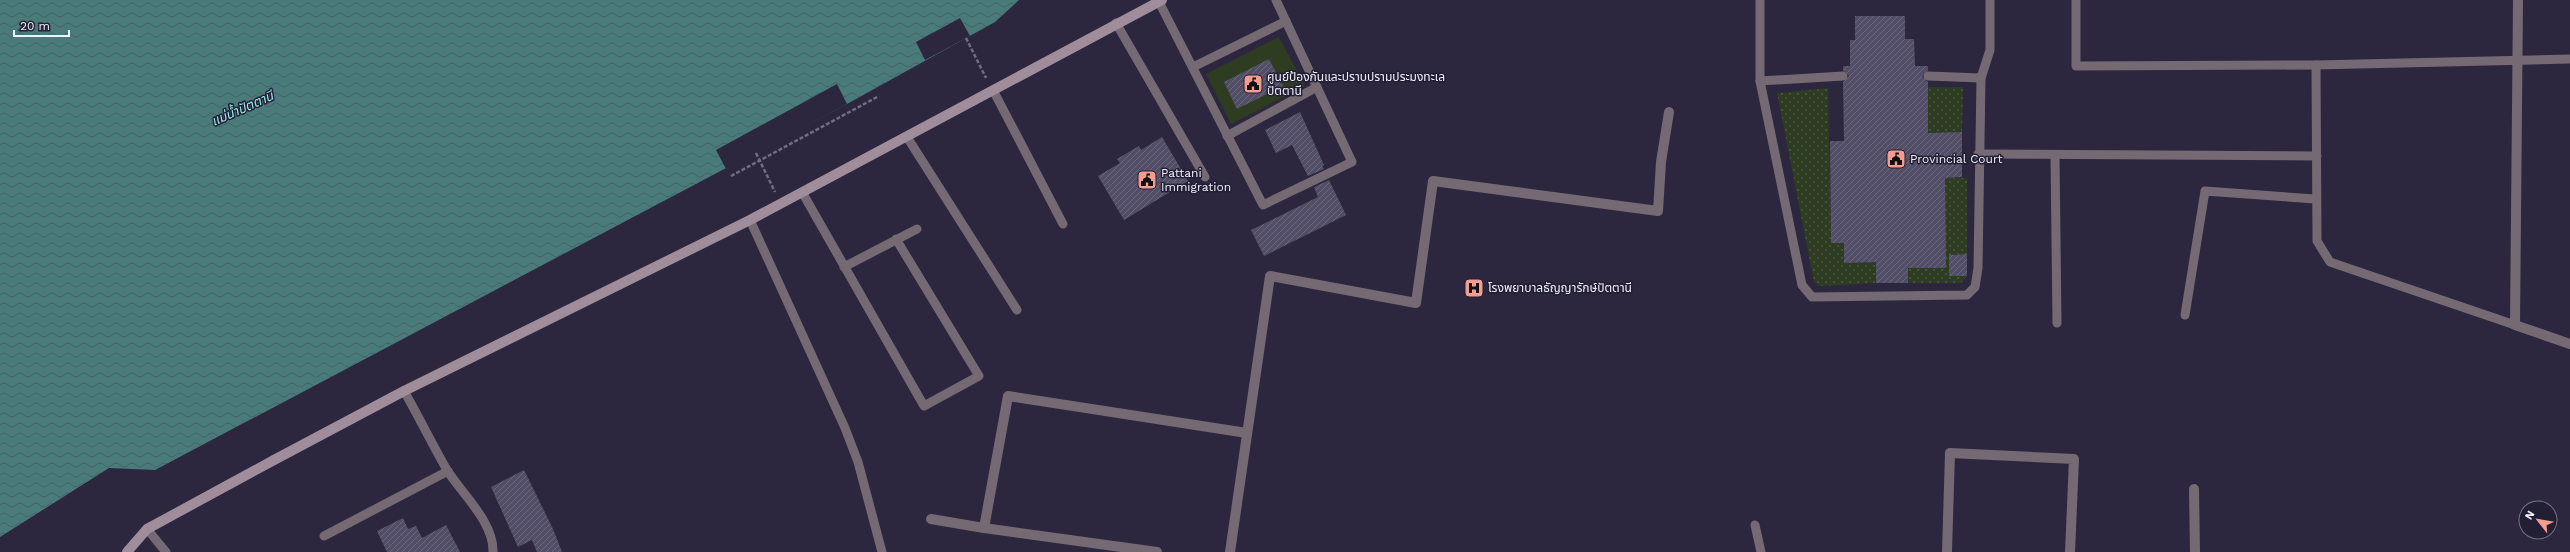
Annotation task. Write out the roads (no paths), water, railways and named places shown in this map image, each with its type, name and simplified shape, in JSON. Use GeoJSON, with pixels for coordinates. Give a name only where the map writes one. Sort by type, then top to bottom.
{"type":"FeatureCollection","features":[{"type":"Feature","properties":{"kind":"street"},"geometry":{"type":"LineString","coordinates":[[2518,0],[2515,325],[2570,344]]}},
{"type":"Feature","properties":{"kind":"street"},"geometry":{"type":"LineString","coordinates":[[127,552],[147,529],[404,391],[750,220],[907,137],[1116,23],[1160,1]]}},
{"type":"Feature","properties":{"kind":"street"},"geometry":{"type":"LineString","coordinates":[[1230,552],[1270,276],[1416,303],[1434,181],[1658,211],[1661,162],[1669,112]]}},
{"type":"Feature","properties":{"kind":"street"},"geometry":{"type":"LineString","coordinates":[[984,528],[1008,396],[1247,433]]}},
{"type":"Feature","properties":{"kind":"street"},"geometry":{"type":"LineString","coordinates":[[1947,552],[1950,454],[2074,459],[2070,552]]}},
{"type":"Feature","properties":{"kind":"street"},"geometry":{"type":"LineString","coordinates":[[2194,489],[2195,552]]}},
{"type":"Feature","properties":{"kind":"street"},"geometry":{"type":"LineString","coordinates":[[931,519],[984,528],[1157,552]]}},
{"type":"Feature","properties":{"kind":"lane"},"geometry":{"type":"LineString","coordinates":[[1160,1],[1263,205],[1352,162],[1276,0]]}},
{"type":"Feature","properties":{"kind":"lane"},"geometry":{"type":"LineString","coordinates":[[1760,0],[1760,81],[1802,285],[1812,297],[1967,295],[1976,287],[1978,268],[1978,154],[1981,78],[1990,50],[1990,0]]}},
{"type":"Feature","properties":{"kind":"lane"},"geometry":{"type":"LineString","coordinates":[[2076,0],[2076,66],[2316,65],[2570,58]]}},
{"type":"Feature","properties":{"kind":"lane"},"geometry":{"type":"LineString","coordinates":[[1193,67],[1286,21]]}},
{"type":"Feature","properties":{"kind":"lane"},"geometry":{"type":"LineString","coordinates":[[1116,23],[1204,177]]}},
{"type":"Feature","properties":{"kind":"lane"},"geometry":{"type":"LineString","coordinates":[[2316,65],[2317,156],[2315,199],[2317,241],[2330,262],[2515,325]]}},
{"type":"Feature","properties":{"kind":"lane"},"geometry":{"type":"LineString","coordinates":[[1760,81],[1843,76]]}},
{"type":"Feature","properties":{"kind":"lane"},"geometry":{"type":"LineString","coordinates":[[1928,76],[1981,78]]}},
{"type":"Feature","properties":{"kind":"lane"},"geometry":{"type":"LineString","coordinates":[[1227,136],[1317,87]]}},
{"type":"Feature","properties":{"kind":"lane"},"geometry":{"type":"LineString","coordinates":[[993,90],[1063,224]]}},
{"type":"Feature","properties":{"kind":"lane"},"geometry":{"type":"LineString","coordinates":[[907,137],[1017,310]]}},
{"type":"Feature","properties":{"kind":"lane"},"geometry":{"type":"LineString","coordinates":[[1978,154],[2317,156]]}},
{"type":"Feature","properties":{"kind":"lane"},"geometry":{"type":"LineString","coordinates":[[2055,155],[2057,323]]}},
{"type":"Feature","properties":{"kind":"lane"},"geometry":{"type":"LineString","coordinates":[[802,192],[924,406],[979,376],[896,239]]}},
{"type":"Feature","properties":{"kind":"lane"},"geometry":{"type":"LineString","coordinates":[[2185,315],[2205,192],[2315,199]]}},
{"type":"Feature","properties":{"kind":"lane"},"geometry":{"type":"LineString","coordinates":[[750,220],[858,462],[882,552]]}},
{"type":"Feature","properties":{"kind":"lane"},"geometry":{"type":"LineString","coordinates":[[844,267],[917,229]]}},
{"type":"Feature","properties":{"kind":"lane"},"geometry":{"type":"LineString","coordinates":[[404,391],[448,471],[483,521],[493,543],[493,552]]}},
{"type":"Feature","properties":{"kind":"lane"},"geometry":{"type":"LineString","coordinates":[[324,536],[448,471]]}},
{"type":"Feature","properties":{"kind":"lane"},"geometry":{"type":"LineString","coordinates":[[1755,525],[1761,552]]}},
{"type":"Feature","properties":{"kind":"lane"},"geometry":{"type":"LineString","coordinates":[[147,529],[166,552]]}},
{"type":"Feature","properties":{"kind":"water","name":"แม่น้ำปัตตานี"},"geometry":{"type":"Polygon","coordinates":[[[0,0],[1019,0],[995,22],[847,104],[155,470],[109,468],[0,537],[0,0]]]}},
{"type":"Feature","properties":{"kind":"place","name":"ศูนย์ป้องกันและปราบปรามประมงทะเล ปัตตานี"},"geometry":{"type":"Point","coordinates":[1253,84]}},
{"type":"Feature","properties":{"kind":"place","name":"Provincial Court"},"geometry":{"type":"Point","coordinates":[1896,159]}},
{"type":"Feature","properties":{"kind":"place","name":"Pattani Immigration"},"geometry":{"type":"Point","coordinates":[1147,180]}},
{"type":"Feature","properties":{"kind":"place","name":"โรงพยาบาลธัญญารักษ์ปัตตานี"},"geometry":{"type":"Point","coordinates":[1474,288]}}]}
